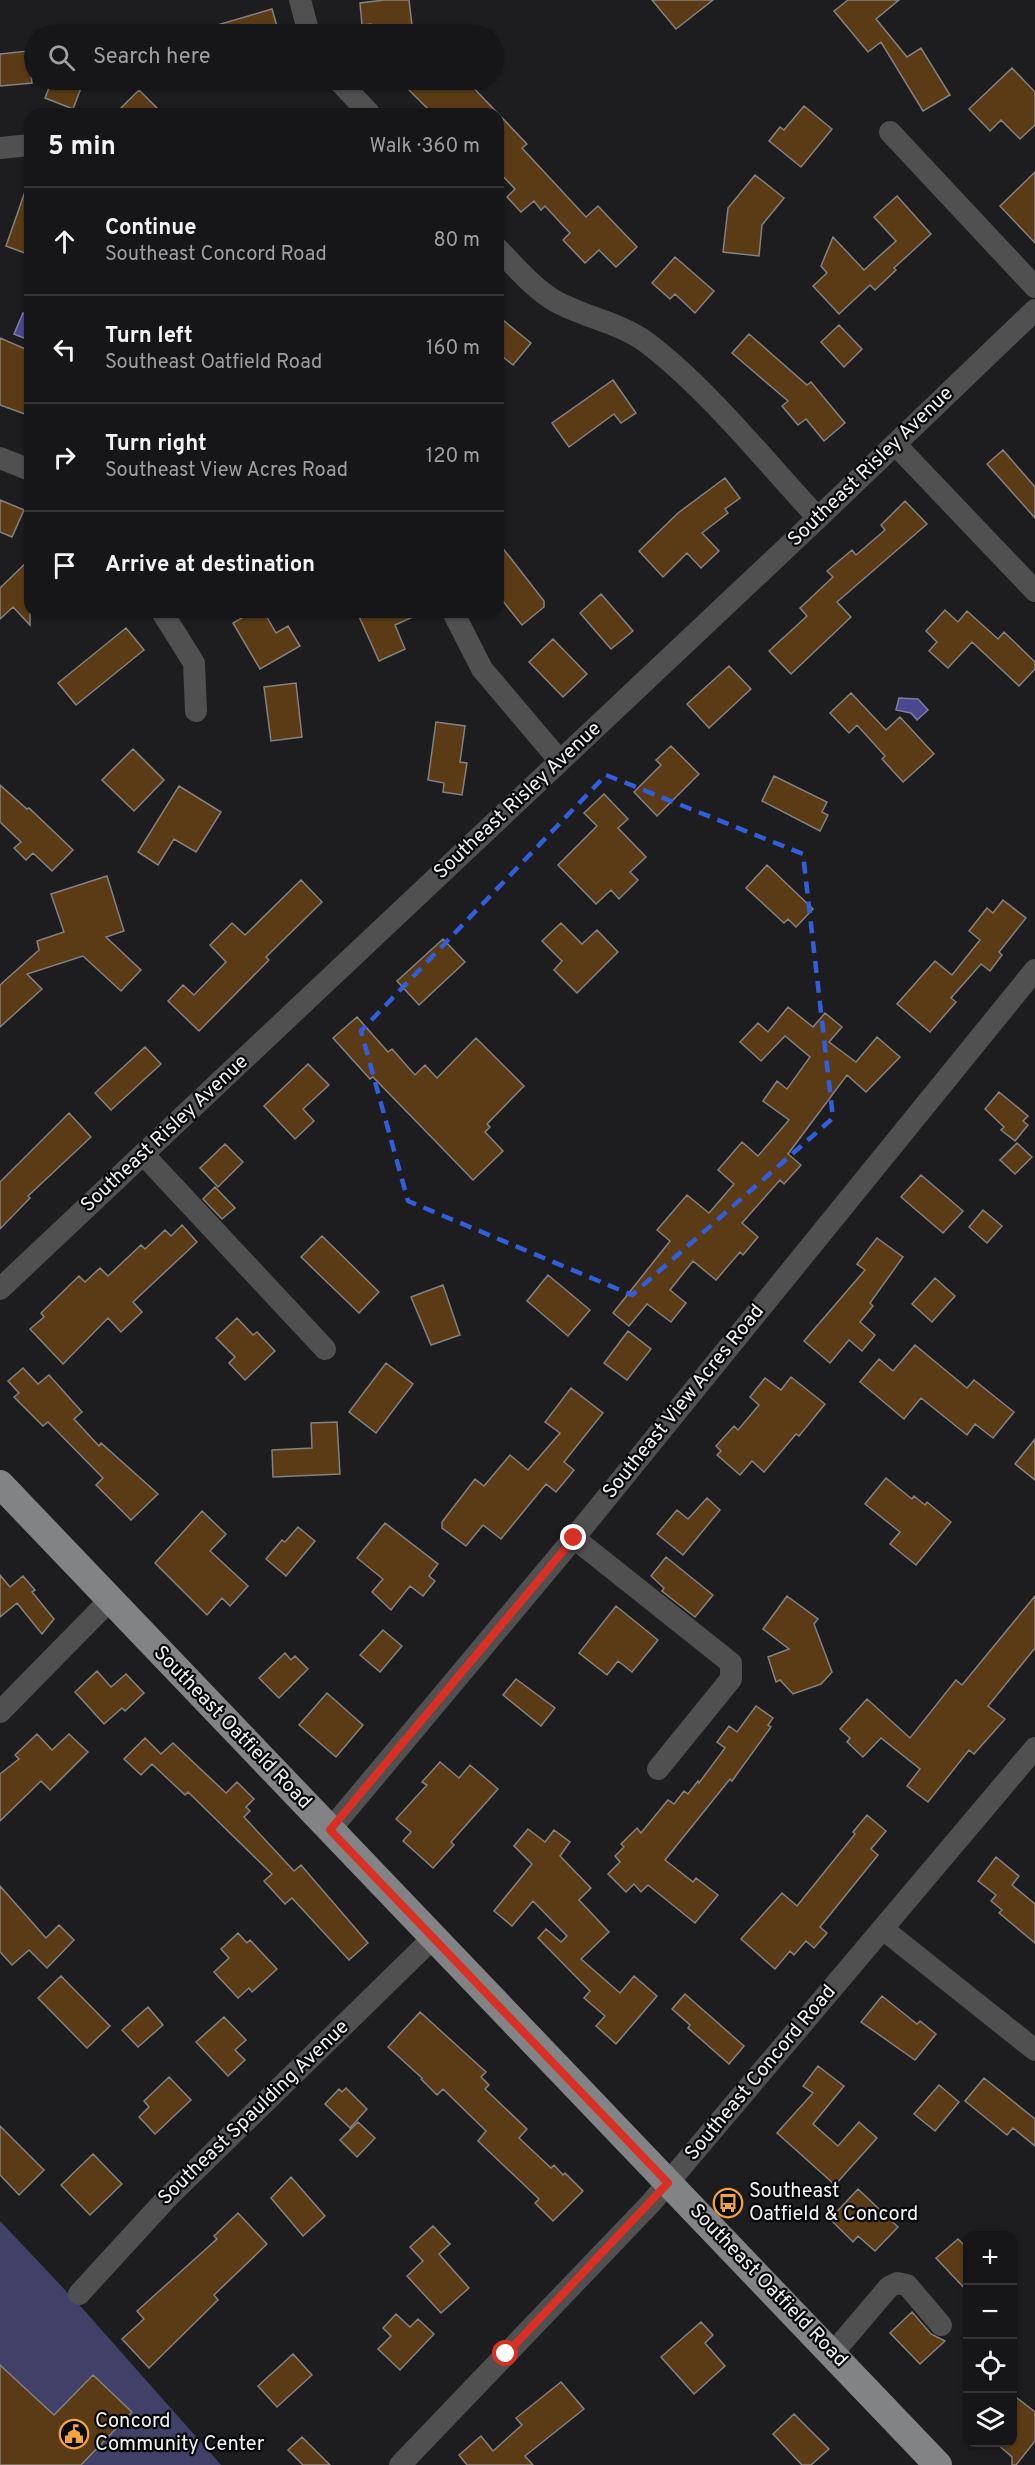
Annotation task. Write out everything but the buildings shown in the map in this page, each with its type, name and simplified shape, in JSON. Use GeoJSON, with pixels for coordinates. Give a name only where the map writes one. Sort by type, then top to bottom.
{"type":"FeatureCollection","features":[{"type":"Feature","properties":{"kind":"main road","name":"Southeast Oatfield Road"},"geometry":{"type":"LineString","coordinates":[[0,1484],[938,2465]]}},
{"type":"Feature","properties":{"kind":"street"},"geometry":{"type":"LineString","coordinates":[[300,0],[306,24]]}},
{"type":"Feature","properties":{"kind":"street"},"geometry":{"type":"LineString","coordinates":[[347,90],[364,108]]}},
{"type":"Feature","properties":{"kind":"street"},"geometry":{"type":"LineString","coordinates":[[890,132],[1035,286]]}},
{"type":"Feature","properties":{"kind":"street"},"geometry":{"type":"LineString","coordinates":[[0,148],[24,146]]}},
{"type":"Feature","properties":{"kind":"street"},"geometry":{"type":"LineString","coordinates":[[504,255],[526,278],[555,300],[642,339],[661,353],[701,392],[818,519]]}},
{"type":"Feature","properties":{"kind":"street","name":"Southeast Risley Avenue"},"geometry":{"type":"LineString","coordinates":[[0,1289],[818,519],[1035,310]]}},
{"type":"Feature","properties":{"kind":"street"},"geometry":{"type":"LineString","coordinates":[[895,444],[1035,591]]}},
{"type":"Feature","properties":{"kind":"street"},"geometry":{"type":"LineString","coordinates":[[0,458],[24,468]]}},
{"type":"Feature","properties":{"kind":"street"},"geometry":{"type":"LineString","coordinates":[[166,618],[194,663],[196,711]]}},
{"type":"Feature","properties":{"kind":"street"},"geometry":{"type":"LineString","coordinates":[[456,618],[482,669],[560,761]]}},
{"type":"Feature","properties":{"kind":"street","name":"Southeast View Acres Road"},"geometry":{"type":"LineString","coordinates":[[330,1830],[574,1538],[1035,970]]}},
{"type":"Feature","properties":{"kind":"street"},"geometry":{"type":"LineString","coordinates":[[143,1154],[325,1348]]}},
{"type":"Feature","properties":{"kind":"street"},"geometry":{"type":"LineString","coordinates":[[574,1538],[731,1663],[731,1679],[658,1769]]}},
{"type":"Feature","properties":{"kind":"street"},"geometry":{"type":"LineString","coordinates":[[0,1712],[110,1600]]}},
{"type":"Feature","properties":{"kind":"street","name":"Southeast Concord Road"},"geometry":{"type":"LineString","coordinates":[[400,2465],[668,2183],[1035,1748]]}},
{"type":"Feature","properties":{"kind":"street"},"geometry":{"type":"LineString","coordinates":[[883,1929],[1035,2050]]}},
{"type":"Feature","properties":{"kind":"street","name":"Southeast Spaulding Avenue"},"geometry":{"type":"LineString","coordinates":[[79,2294],[168,2197],[434,1937]]}},
{"type":"Feature","properties":{"kind":"street"},"geometry":{"type":"LineString","coordinates":[[832,2353],[889,2287],[897,2283],[907,2285],[941,2325]]}},
{"type":"Feature","properties":{"kind":"highlighted area"},"geometry":{"type":"Polygon","coordinates":[[[606,775],[803,854],[833,1118],[632,1295],[408,1201],[361,1031],[606,775]]]}},
{"type":"Feature","properties":{"kind":"shaded area"},"geometry":{"type":"Polygon","coordinates":[[[23,313],[24,313],[24,338],[14,334],[23,313]]]}},
{"type":"Feature","properties":{"kind":"shaded area"},"geometry":{"type":"Polygon","coordinates":[[[899,698],[918,699],[928,710],[917,720],[911,713],[896,710],[899,698]]]}},
{"type":"Feature","properties":{"kind":"shaded area"},"geometry":{"type":"Polygon","coordinates":[[[0,2221],[83,2309],[221,2465],[0,2465],[0,2221]]]}},
{"type":"Feature","properties":{"kind":"place","name":"Southeast Oatfield & Concord"},"geometry":{"type":"Point","coordinates":[728,2203]}},
{"type":"Feature","properties":{"kind":"place","name":"Concord Community Center"},"geometry":{"type":"Point","coordinates":[74,2434]}},
{"type":"Feature","properties":{"kind":"route"},"geometry":{"type":"LineString","coordinates":[[506,2354],[651,2204],[668,2183],[330,1830],[574,1538]]}}]}
